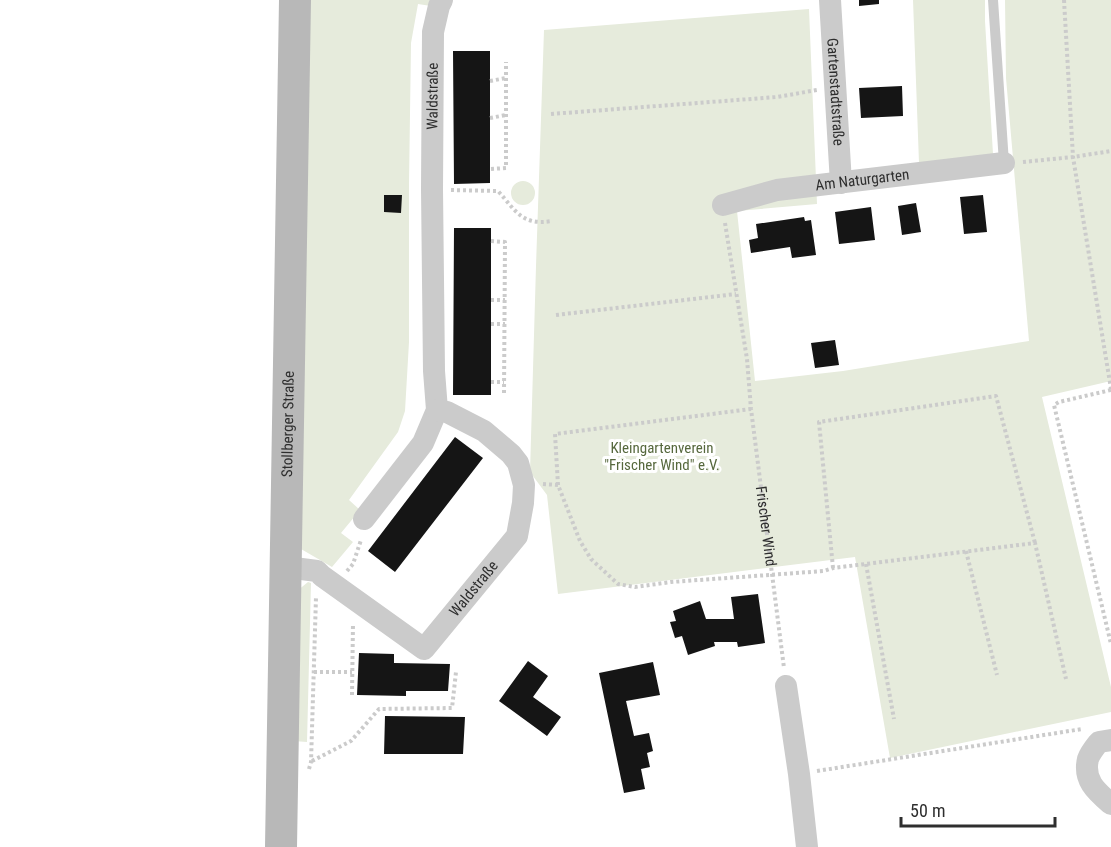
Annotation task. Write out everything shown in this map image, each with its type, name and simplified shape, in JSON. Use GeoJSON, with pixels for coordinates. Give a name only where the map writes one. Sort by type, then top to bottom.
{"type":"FeatureCollection","features":[{"type":"Feature","properties":{"kind":"main road","name":"Stollberger Straße"},"geometry":{"type":"LineString","coordinates":[[281,847],[295,0]]}},
{"type":"Feature","properties":{"kind":"street","name":"Waldstraße"},"geometry":{"type":"LineString","coordinates":[[367,516],[423,443],[437,410],[434,371],[432,189],[434,32],[442,0]]}},
{"type":"Feature","properties":{"kind":"street","name":"Gartenstadtstraße"},"geometry":{"type":"LineString","coordinates":[[830,0],[841,183]]}},
{"type":"Feature","properties":{"kind":"street","name":"Am Naturgarten"},"geometry":{"type":"LineString","coordinates":[[723,205],[777,190],[1004,164]]}},
{"type":"Feature","properties":{"kind":"street","name":"Waldstraße"},"geometry":{"type":"LineString","coordinates":[[286,567],[317,571],[424,649],[518,536],[524,503],[524,485],[518,463],[511,453],[484,431],[447,412],[437,410]]}},
{"type":"Feature","properties":{"kind":"street"},"geometry":{"type":"LineString","coordinates":[[786,686],[807,847]]}},
{"type":"Feature","properties":{"kind":"street"},"geometry":{"type":"LineString","coordinates":[[1111,740],[1099,742],[1088,757],[1088,773],[1093,789],[1111,804]]}},
{"type":"Feature","properties":{"kind":"lane"},"geometry":{"type":"LineString","coordinates":[[993,0],[1004,164]]}},
{"type":"Feature","properties":{"kind":"path"},"geometry":{"type":"LineString","coordinates":[[1064,0],[1073,157],[1111,390],[1054,405],[1111,644]]}},
{"type":"Feature","properties":{"kind":"path"},"geometry":{"type":"LineString","coordinates":[[490,169],[506,168],[506,62]]}},
{"type":"Feature","properties":{"kind":"path"},"geometry":{"type":"LineString","coordinates":[[490,81],[506,78]]}},
{"type":"Feature","properties":{"kind":"path"},"geometry":{"type":"LineString","coordinates":[[551,114],[777,97],[835,87]]}},
{"type":"Feature","properties":{"kind":"path"},"geometry":{"type":"LineString","coordinates":[[490,118],[506,115]]}},
{"type":"Feature","properties":{"kind":"path"},"geometry":{"type":"LineString","coordinates":[[1004,164],[1111,151]]}},
{"type":"Feature","properties":{"kind":"path"},"geometry":{"type":"LineString","coordinates":[[432,189],[498,191],[524,220],[541,223],[552,221]]}},
{"type":"Feature","properties":{"kind":"path","name":"Frischer Wind"},"geometry":{"type":"LineString","coordinates":[[723,205],[747,359],[751,409],[786,686]]}},
{"type":"Feature","properties":{"kind":"path"},"geometry":{"type":"LineString","coordinates":[[491,241],[505,242],[504,395]]}},
{"type":"Feature","properties":{"kind":"path"},"geometry":{"type":"LineString","coordinates":[[556,315],[736,294]]}},
{"type":"Feature","properties":{"kind":"path"},"geometry":{"type":"LineString","coordinates":[[491,300],[505,300]]}},
{"type":"Feature","properties":{"kind":"path"},"geometry":{"type":"LineString","coordinates":[[491,324],[504,324]]}},
{"type":"Feature","properties":{"kind":"path"},"geometry":{"type":"LineString","coordinates":[[491,382],[504,382]]}},
{"type":"Feature","properties":{"kind":"path"},"geometry":{"type":"LineString","coordinates":[[833,568],[819,422],[996,396],[1035,543],[1066,679]]}},
{"type":"Feature","properties":{"kind":"path"},"geometry":{"type":"LineString","coordinates":[[751,409],[555,434],[558,485],[580,541],[591,559],[618,584],[635,587],[671,582],[824,571],[1035,543]]}},
{"type":"Feature","properties":{"kind":"path"},"geometry":{"type":"LineString","coordinates":[[524,485],[558,485]]}},
{"type":"Feature","properties":{"kind":"path"},"geometry":{"type":"LineString","coordinates":[[352,695],[352,672],[337,587],[353,564],[367,516]]}},
{"type":"Feature","properties":{"kind":"path"},"geometry":{"type":"LineString","coordinates":[[966,551],[997,675]]}},
{"type":"Feature","properties":{"kind":"path"},"geometry":{"type":"LineString","coordinates":[[866,564],[894,719]]}},
{"type":"Feature","properties":{"kind":"path"},"geometry":{"type":"LineString","coordinates":[[308,776],[311,762],[316,593],[318,585],[337,587]]}},
{"type":"Feature","properties":{"kind":"path"},"geometry":{"type":"LineString","coordinates":[[314,672],[352,672]]}},
{"type":"Feature","properties":{"kind":"path"},"geometry":{"type":"LineString","coordinates":[[311,762],[351,741],[379,709],[452,708],[456,672]]}},
{"type":"Feature","properties":{"kind":"path"},"geometry":{"type":"LineString","coordinates":[[352,678],[358,678]]}},
{"type":"Feature","properties":{"kind":"path"},"geometry":{"type":"LineString","coordinates":[[799,774],[1088,728]]}},
{"type":"Feature","properties":{"kind":"green space"},"geometry":{"type":"Polygon","coordinates":[[[309,0],[433,0],[431,6],[418,4],[411,43],[409,342],[405,411],[398,432],[349,500],[360,510],[341,533],[353,542],[332,567],[301,549],[309,0]]]}},
{"type":"Feature","properties":{"kind":"green space"},"geometry":{"type":"Polygon","coordinates":[[[913,0],[985,0],[993,154],[919,163],[913,0]]]}},
{"type":"Feature","properties":{"kind":"green space","name":"Kleingartenverein \"Frischer Wind\" e.V."},"geometry":{"type":"Polygon","coordinates":[[[1005,0],[1111,0],[1111,381],[1042,397],[1111,687],[1111,712],[890,758],[855,557],[558,594],[547,495],[530,472],[544,30],[809,9],[817,204],[737,211],[755,381],[843,371],[1029,341],[1006,78],[1005,0]]]}},
{"type":"Feature","properties":{"kind":"green space"},"geometry":{"type":"Polygon","coordinates":[[[518,181],[528,181],[535,188],[535,198],[528,205],[518,205],[511,198],[511,188],[518,181]]]}},
{"type":"Feature","properties":{"kind":"green space"},"geometry":{"type":"Polygon","coordinates":[[[308,582],[311,583],[307,742],[293,741],[297,591],[308,582]]]}},
{"type":"Feature","properties":{"kind":"building"},"geometry":{"type":"Polygon","coordinates":[[[859,0],[879,0],[879,4],[859,6],[859,0]]]}},
{"type":"Feature","properties":{"kind":"building"},"geometry":{"type":"Polygon","coordinates":[[[453,51],[490,51],[490,183],[454,184],[453,51]]]}},
{"type":"Feature","properties":{"kind":"building"},"geometry":{"type":"Polygon","coordinates":[[[902,86],[903,116],[861,118],[859,88],[902,86]]]}},
{"type":"Feature","properties":{"kind":"building"},"geometry":{"type":"Polygon","coordinates":[[[384,195],[402,195],[401,213],[384,212],[384,195]]]}},
{"type":"Feature","properties":{"kind":"building"},"geometry":{"type":"Polygon","coordinates":[[[983,195],[987,232],[964,234],[960,197],[983,195]]]}},
{"type":"Feature","properties":{"kind":"building"},"geometry":{"type":"Polygon","coordinates":[[[916,203],[921,232],[902,235],[898,206],[916,203]]]}},
{"type":"Feature","properties":{"kind":"building"},"geometry":{"type":"Polygon","coordinates":[[[871,207],[875,240],[839,244],[835,212],[871,207]]]}},
{"type":"Feature","properties":{"kind":"building"},"geometry":{"type":"Polygon","coordinates":[[[804,217],[805,221],[811,220],[816,255],[792,258],[790,247],[751,253],[749,240],[758,238],[756,224],[804,217]]]}},
{"type":"Feature","properties":{"kind":"building"},"geometry":{"type":"Polygon","coordinates":[[[454,228],[491,228],[491,395],[453,395],[454,228]]]}},
{"type":"Feature","properties":{"kind":"building"},"geometry":{"type":"Polygon","coordinates":[[[835,340],[839,365],[815,368],[811,343],[835,340]]]}},
{"type":"Feature","properties":{"kind":"building"},"geometry":{"type":"Polygon","coordinates":[[[455,437],[483,458],[395,572],[368,551],[455,437]]]}},
{"type":"Feature","properties":{"kind":"building"},"geometry":{"type":"Polygon","coordinates":[[[758,594],[765,643],[738,647],[737,642],[714,642],[715,646],[688,655],[682,636],[675,638],[670,622],[676,621],[673,611],[700,601],[706,619],[734,619],[731,597],[758,594]]]}},
{"type":"Feature","properties":{"kind":"building"},"geometry":{"type":"Polygon","coordinates":[[[359,653],[394,654],[394,663],[450,664],[448,691],[406,691],[406,696],[357,695],[359,653]]]}},
{"type":"Feature","properties":{"kind":"building"},"geometry":{"type":"Polygon","coordinates":[[[528,661],[548,676],[533,697],[561,717],[547,736],[499,701],[528,661]]]}},
{"type":"Feature","properties":{"kind":"building"},"geometry":{"type":"Polygon","coordinates":[[[653,662],[660,695],[626,701],[634,736],[649,733],[653,751],[647,753],[650,767],[641,769],[645,789],[624,793],[599,673],[653,662]]]}},
{"type":"Feature","properties":{"kind":"building"},"geometry":{"type":"Polygon","coordinates":[[[385,716],[465,717],[463,754],[384,754],[385,716]]]}}]}
